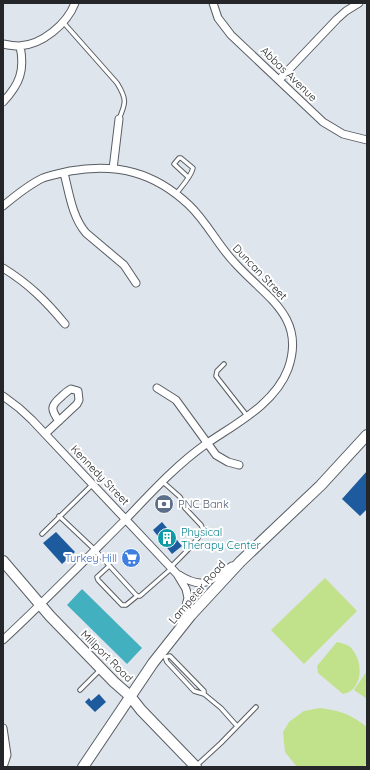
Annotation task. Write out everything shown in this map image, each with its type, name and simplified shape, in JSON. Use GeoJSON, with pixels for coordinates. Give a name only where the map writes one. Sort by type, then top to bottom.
{"type":"FeatureCollection","features":[{"type":"Feature","properties":{"kind":"main road","name":"Lampeter Road"},"geometry":{"type":"LineString","coordinates":[[83,767],[130,696],[163,656],[181,627],[241,561],[321,485],[367,435]]}},
{"type":"Feature","properties":{"kind":"main road","name":"Millport Road"},"geometry":{"type":"LineString","coordinates":[[3,561],[40,605],[130,696],[141,710],[196,767]]}},
{"type":"Feature","properties":{"kind":"street"},"geometry":{"type":"LineString","coordinates":[[3,44],[20,46],[43,38],[70,15],[75,3]]}},
{"type":"Feature","properties":{"kind":"street","name":"Abbas Avenue"},"geometry":{"type":"LineString","coordinates":[[213,3],[218,18],[227,30],[329,127],[343,134],[367,140]]}},
{"type":"Feature","properties":{"kind":"street"},"geometry":{"type":"LineString","coordinates":[[279,80],[337,19],[359,3]]}},
{"type":"Feature","properties":{"kind":"street"},"geometry":{"type":"LineString","coordinates":[[3,102],[12,92],[21,74],[22,58],[20,46]]}},
{"type":"Feature","properties":{"kind":"street"},"geometry":{"type":"LineString","coordinates":[[113,169],[119,119]]}},
{"type":"Feature","properties":{"kind":"street","name":"Duncan Street"},"geometry":{"type":"LineString","coordinates":[[3,206],[21,191],[42,179],[64,172],[87,168],[106,168],[139,174],[162,184],[191,207],[228,256],[278,306],[285,316],[292,335],[292,349],[288,370],[282,382],[258,409],[208,443],[182,463],[3,640]]}},
{"type":"Feature","properties":{"kind":"street"},"geometry":{"type":"LineString","coordinates":[[64,172],[81,227],[124,265],[136,283]]}},
{"type":"Feature","properties":{"kind":"street"},"geometry":{"type":"LineString","coordinates":[[3,268],[20,278],[39,294],[65,324]]}},
{"type":"Feature","properties":{"kind":"street"},"geometry":{"type":"LineString","coordinates":[[157,388],[176,400],[216,455],[221,459],[239,465]]}},
{"type":"Feature","properties":{"kind":"street"},"geometry":{"type":"LineString","coordinates":[[45,434],[59,421],[79,400],[78,391],[71,389],[54,403],[52,407],[54,414],[59,421]]}},
{"type":"Feature","properties":{"kind":"street","name":"Kennedy Street"},"geometry":{"type":"LineString","coordinates":[[3,396],[19,408],[45,434],[177,574],[188,581],[197,584],[203,583],[210,581],[241,561]]}},
{"type":"Feature","properties":{"kind":"street","name":"Kennedy Street"},"geometry":{"type":"LineString","coordinates":[[177,574],[186,589],[188,598],[181,627]]}},
{"type":"Feature","properties":{"kind":"street"},"geometry":{"type":"LineString","coordinates":[[3,728],[7,755],[4,767]]}},
{"type":"Feature","properties":{"kind":"lane"},"geometry":{"type":"LineString","coordinates":[[63,22],[118,83],[122,90],[125,104],[119,119]]}},
{"type":"Feature","properties":{"kind":"lane"},"geometry":{"type":"LineString","coordinates":[[176,194],[188,177],[193,168],[179,158],[174,164],[188,177]]}},
{"type":"Feature","properties":{"kind":"lane"},"geometry":{"type":"LineString","coordinates":[[224,364],[217,371],[216,376],[248,417]]}},
{"type":"Feature","properties":{"kind":"lane"},"geometry":{"type":"LineString","coordinates":[[109,566],[97,577],[122,605],[126,605],[137,596],[140,596],[171,568],[201,534],[203,529],[201,525],[185,508],[180,497],[163,482]]}},
{"type":"Feature","properties":{"kind":"lane"},"geometry":{"type":"LineString","coordinates":[[42,534],[93,484]]}},
{"type":"Feature","properties":{"kind":"lane"},"geometry":{"type":"LineString","coordinates":[[59,516],[95,550],[137,596]]}},
{"type":"Feature","properties":{"kind":"lane"},"geometry":{"type":"LineString","coordinates":[[163,656],[170,656],[204,691],[204,694]]}},
{"type":"Feature","properties":{"kind":"lane"},"geometry":{"type":"LineString","coordinates":[[163,656],[194,691],[204,694],[221,708],[237,726]]}},
{"type":"Feature","properties":{"kind":"lane"},"geometry":{"type":"LineString","coordinates":[[80,690],[102,668]]}},
{"type":"Feature","properties":{"kind":"lane"},"geometry":{"type":"LineString","coordinates":[[196,767],[256,707]]}},
{"type":"Feature","properties":{"kind":"green space"},"geometry":{"type":"Polygon","coordinates":[[[325,578],[357,611],[304,664],[271,630],[325,578]]]}},
{"type":"Feature","properties":{"kind":"green space"},"geometry":{"type":"Polygon","coordinates":[[[337,642],[348,645],[353,650],[360,668],[356,685],[351,691],[343,694],[318,673],[317,666],[337,642]]]}},
{"type":"Feature","properties":{"kind":"green space"},"geometry":{"type":"Polygon","coordinates":[[[367,671],[367,699],[354,690],[367,671]]]}},
{"type":"Feature","properties":{"kind":"green space"},"geometry":{"type":"Polygon","coordinates":[[[320,708],[334,710],[345,714],[367,727],[367,763],[363,767],[297,767],[285,752],[283,732],[289,722],[304,711],[320,708]]]}},
{"type":"Feature","properties":{"kind":"water"},"geometry":{"type":"Polygon","coordinates":[[[82,589],[142,648],[127,664],[67,605],[82,589]]]}},
{"type":"Feature","properties":{"kind":"building"},"geometry":{"type":"Polygon","coordinates":[[[367,471],[367,509],[360,516],[342,499],[367,471]]]}},
{"type":"Feature","properties":{"kind":"building","name":"Physical Therapy Center"},"geometry":{"type":"Polygon","coordinates":[[[162,522],[182,546],[172,554],[153,530],[162,522]]]}},
{"type":"Feature","properties":{"kind":"building"},"geometry":{"type":"Polygon","coordinates":[[[56,532],[75,552],[62,564],[43,543],[56,532]]]}},
{"type":"Feature","properties":{"kind":"building"},"geometry":{"type":"Polygon","coordinates":[[[99,694],[106,702],[95,712],[85,702],[89,698],[91,701],[99,694]]]}},
{"type":"Feature","properties":{"kind":"place","name":"PNC Bank"},"geometry":{"type":"Point","coordinates":[164,504]}},
{"type":"Feature","properties":{"kind":"place","name":"Physical Therapy Center"},"geometry":{"type":"Point","coordinates":[167,538]}},
{"type":"Feature","properties":{"kind":"place","name":"Turkey Hill"},"geometry":{"type":"Point","coordinates":[131,558]}}]}
